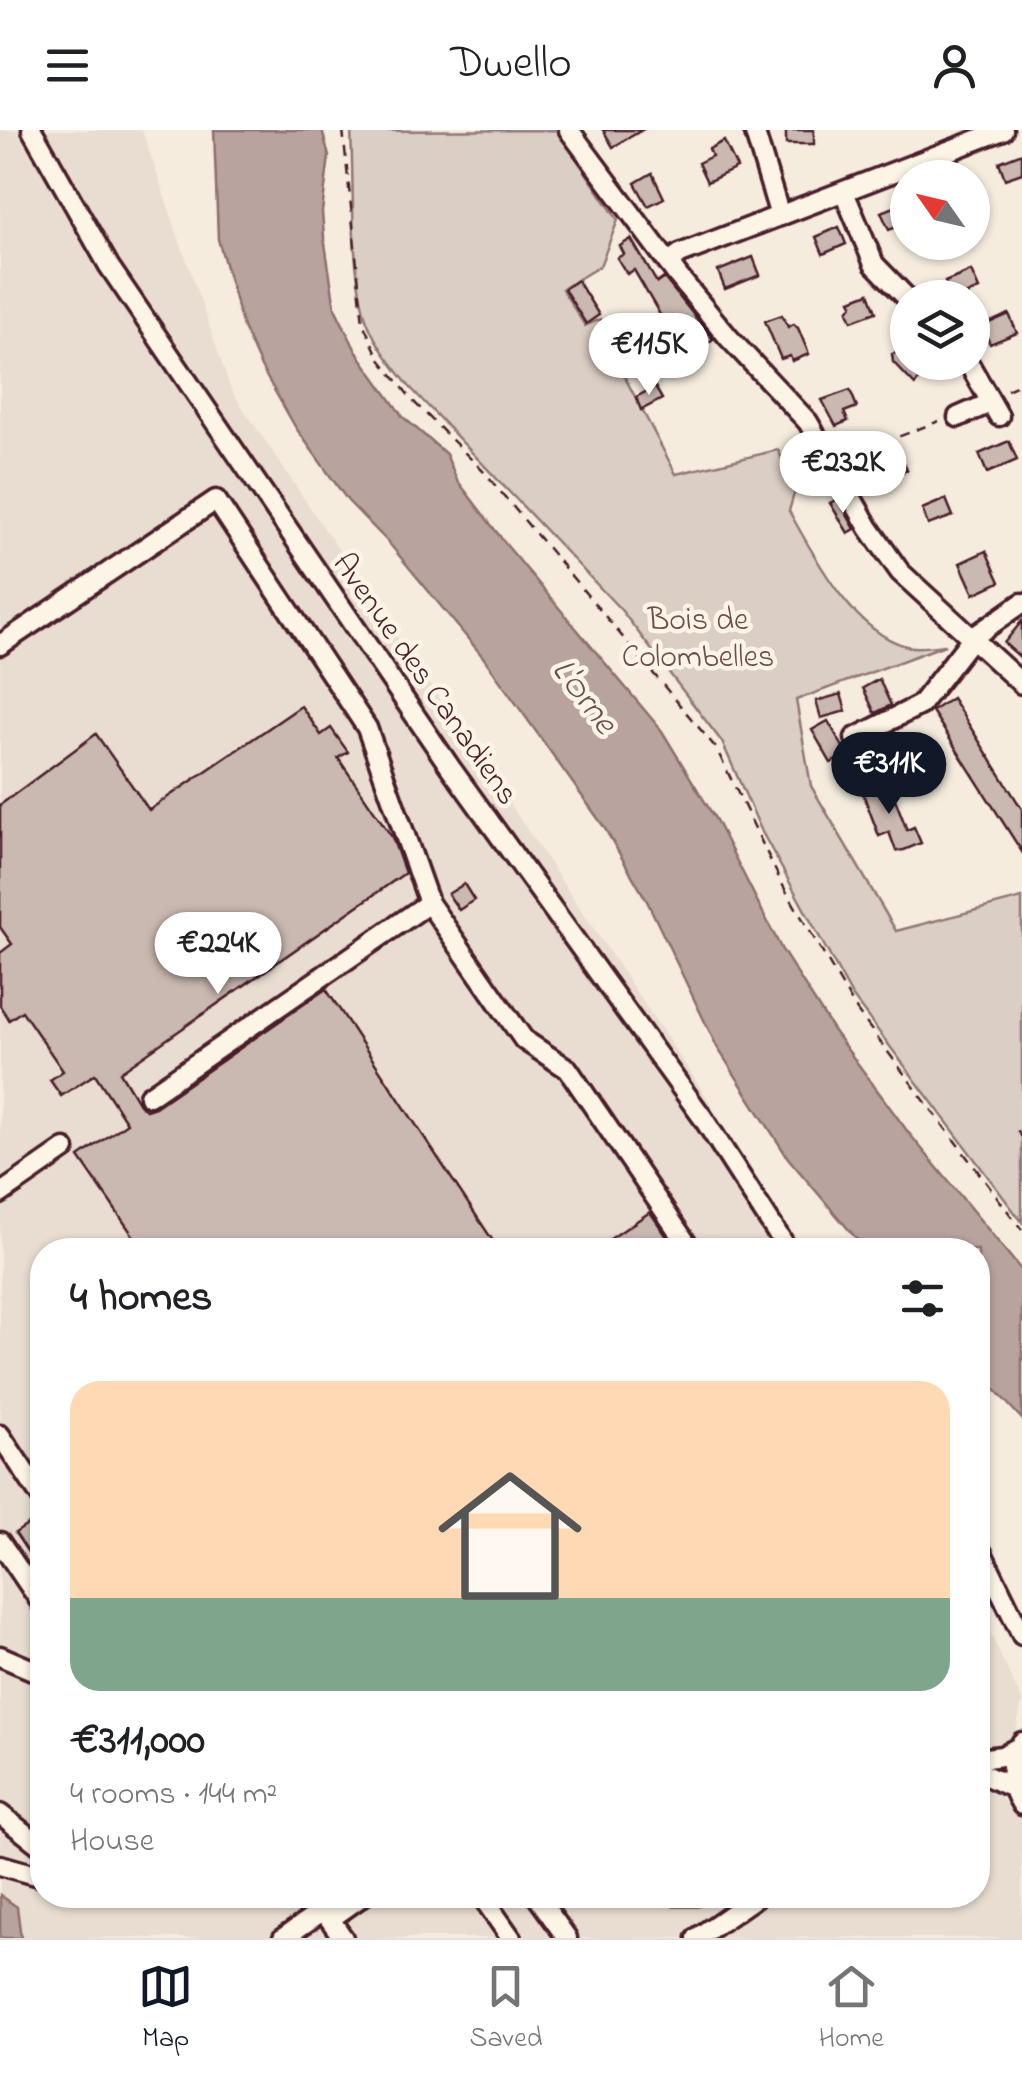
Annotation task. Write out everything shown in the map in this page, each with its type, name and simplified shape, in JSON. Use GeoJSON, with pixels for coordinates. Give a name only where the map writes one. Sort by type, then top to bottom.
{"type":"FeatureCollection","features":[{"type":"Feature","properties":{"kind":"street","name":"Avenue des Canadiens"},"geometry":{"type":"LineString","coordinates":[[32,130],[109,266],[450,767],[703,1118],[780,1238]]}},
{"type":"Feature","properties":{"kind":"street"},"geometry":{"type":"LineString","coordinates":[[569,130],[668,263],[730,338],[808,422],[869,528],[900,572],[1022,684]]}},
{"type":"Feature","properties":{"kind":"street"},"geometry":{"type":"LineString","coordinates":[[754,130],[780,216]]}},
{"type":"Feature","properties":{"kind":"street"},"geometry":{"type":"LineString","coordinates":[[668,263],[680,254],[1003,130]]}},
{"type":"Feature","properties":{"kind":"street"},"geometry":{"type":"LineString","coordinates":[[844,192],[874,264],[890,280]]}},
{"type":"Feature","properties":{"kind":"street"},"geometry":{"type":"LineString","coordinates":[[949,419],[994,409],[978,380]]}},
{"type":"Feature","properties":{"kind":"street"},"geometry":{"type":"LineString","coordinates":[[0,645],[216,500],[367,728],[429,903],[524,1040],[568,1069],[683,1238]]}},
{"type":"Feature","properties":{"kind":"street"},"geometry":{"type":"LineString","coordinates":[[855,738],[920,705],[972,638],[1022,603]]}},
{"type":"Feature","properties":{"kind":"street"},"geometry":{"type":"LineString","coordinates":[[149,1096],[429,903]]}},
{"type":"Feature","properties":{"kind":"street"},"geometry":{"type":"LineString","coordinates":[[0,1194],[65,1150]]}},
{"type":"Feature","properties":{"kind":"street"},"geometry":{"type":"LineString","coordinates":[[0,1435],[30,1480]]}},
{"type":"Feature","properties":{"kind":"street"},"geometry":{"type":"LineString","coordinates":[[0,1542],[30,1586]]}},
{"type":"Feature","properties":{"kind":"street"},"geometry":{"type":"LineString","coordinates":[[990,1570],[1021,1636]]}},
{"type":"Feature","properties":{"kind":"street"},"geometry":{"type":"LineString","coordinates":[[0,1656],[30,1669]]}},
{"type":"Feature","properties":{"kind":"street"},"geometry":{"type":"LineString","coordinates":[[990,1758],[1002,1756],[1020,1744]]}},
{"type":"Feature","properties":{"kind":"street"},"geometry":{"type":"LineString","coordinates":[[1017,1796],[1013,1760],[1020,1744]]}},
{"type":"Feature","properties":{"kind":"street"},"geometry":{"type":"LineString","coordinates":[[990,1779],[1017,1796]]}},
{"type":"Feature","properties":{"kind":"street"},"geometry":{"type":"LineString","coordinates":[[0,1814],[30,1838]]}},
{"type":"Feature","properties":{"kind":"street"},"geometry":{"type":"LineString","coordinates":[[0,1865],[30,1874]]}},
{"type":"Feature","properties":{"kind":"street"},"geometry":{"type":"LineString","coordinates":[[282,1938],[316,1908]]}},
{"type":"Feature","properties":{"kind":"street"},"geometry":{"type":"LineString","coordinates":[[324,1908],[343,1938]]}},
{"type":"Feature","properties":{"kind":"street"},"geometry":{"type":"LineString","coordinates":[[490,1908],[511,1938]]}},
{"type":"Feature","properties":{"kind":"street"},"geometry":{"type":"LineString","coordinates":[[545,1908],[567,1938]]}},
{"type":"Feature","properties":{"kind":"street"},"geometry":{"type":"LineString","coordinates":[[697,1938],[740,1908]]}},
{"type":"Feature","properties":{"kind":"path"},"geometry":{"type":"LineString","coordinates":[[342,130],[363,323],[379,358],[414,402],[496,486],[716,748],[782,884],[856,1010],[1022,1230]]}},
{"type":"Feature","properties":{"kind":"path"},"geometry":{"type":"LineString","coordinates":[[854,454],[949,419]]}},
{"type":"Feature","properties":{"kind":"path"},"geometry":{"type":"LineString","coordinates":[[1017,1131],[1022,1137]]}},
{"type":"Feature","properties":{"kind":"shaded area"},"geometry":{"type":"Polygon","coordinates":[[[0,130],[142,130],[231,390],[705,1094],[785,1238],[30,1238],[30,1908],[990,1908],[990,1633],[1022,1701],[1002,1799],[1022,1819],[1022,1938],[0,1938],[0,130]]]}},
{"type":"Feature","properties":{"kind":"green space","name":"Bois de Colombelles"},"geometry":{"type":"Polygon","coordinates":[[[557,130],[618,220],[600,266],[562,289],[585,326],[600,319],[620,351],[613,355],[676,474],[778,450],[796,487],[789,511],[823,570],[852,608],[868,625],[906,646],[945,645],[796,700],[811,786],[896,931],[1022,898],[1022,1222],[852,996],[762,832],[722,742],[622,611],[409,386],[372,333],[356,268],[351,131],[557,130]]]}},
{"type":"Feature","properties":{"kind":"water","name":"L'Orne"},"geometry":{"type":"Polygon","coordinates":[[[214,130],[322,130],[329,156],[322,212],[324,237],[335,308],[356,351],[403,417],[446,454],[457,480],[508,547],[662,731],[716,820],[782,950],[833,1030],[908,1132],[1022,1271],[1022,1419],[990,1384],[990,1238],[856,1238],[788,1158],[717,1047],[647,901],[604,827],[483,657],[388,542],[348,501],[296,428],[243,327],[218,239],[214,130]]]}},
{"type":"Feature","properties":{"kind":"water"},"geometry":{"type":"Polygon","coordinates":[[[0,1895],[17,1907],[21,1938],[0,1938],[0,1895]]]}},
{"type":"Feature","properties":{"kind":"building"},"geometry":{"type":"Polygon","coordinates":[[[603,130],[642,130],[613,147],[603,130]]]}},
{"type":"Feature","properties":{"kind":"building"},"geometry":{"type":"Polygon","coordinates":[[[786,130],[814,130],[814,144],[786,144],[786,130]]]}},
{"type":"Feature","properties":{"kind":"building"},"geometry":{"type":"Polygon","coordinates":[[[724,141],[737,168],[707,182],[698,163],[712,156],[709,149],[724,141]]]}},
{"type":"Feature","properties":{"kind":"building"},"geometry":{"type":"Polygon","coordinates":[[[1022,153],[1022,173],[1005,179],[999,162],[1022,153]]]}},
{"type":"Feature","properties":{"kind":"building"},"geometry":{"type":"Polygon","coordinates":[[[652,173],[664,198],[648,206],[635,183],[652,173]]]}},
{"type":"Feature","properties":{"kind":"building"},"geometry":{"type":"Polygon","coordinates":[[[890,209],[890,230],[889,230],[881,212],[890,209]]]}},
{"type":"Feature","properties":{"kind":"building"},"geometry":{"type":"Polygon","coordinates":[[[839,227],[846,244],[823,254],[816,237],[839,227]]]}},
{"type":"Feature","properties":{"kind":"building"},"geometry":{"type":"Polygon","coordinates":[[[631,239],[657,283],[664,278],[713,339],[686,352],[680,342],[626,371],[616,352],[634,353],[669,330],[634,270],[627,274],[617,258],[624,254],[620,246],[631,239]]]}},
{"type":"Feature","properties":{"kind":"building"},"geometry":{"type":"Polygon","coordinates":[[[753,257],[760,275],[725,289],[718,271],[753,257]]]}},
{"type":"Feature","properties":{"kind":"building"},"geometry":{"type":"Polygon","coordinates":[[[971,271],[975,280],[950,280],[971,271]]]}},
{"type":"Feature","properties":{"kind":"building"},"geometry":{"type":"Polygon","coordinates":[[[577,280],[599,315],[586,324],[564,289],[577,280]]]}},
{"type":"Feature","properties":{"kind":"building"},"geometry":{"type":"Polygon","coordinates":[[[869,293],[876,312],[852,321],[848,311],[851,300],[869,293]]]}},
{"type":"Feature","properties":{"kind":"building"},"geometry":{"type":"Polygon","coordinates":[[[1009,314],[1017,333],[990,344],[990,322],[1009,314]]]}},
{"type":"Feature","properties":{"kind":"building"},"geometry":{"type":"Polygon","coordinates":[[[782,315],[788,327],[794,324],[798,328],[809,354],[792,361],[790,356],[781,359],[765,321],[782,315]]]}},
{"type":"Feature","properties":{"kind":"building"},"geometry":{"type":"Polygon","coordinates":[[[655,387],[662,399],[641,410],[636,397],[655,387]]]}},
{"type":"Feature","properties":{"kind":"building"},"geometry":{"type":"Polygon","coordinates":[[[850,390],[857,407],[844,412],[848,421],[836,426],[822,400],[850,390]]]}},
{"type":"Feature","properties":{"kind":"building"},"geometry":{"type":"Polygon","coordinates":[[[803,438],[810,451],[795,456],[790,443],[803,438]]]}},
{"type":"Feature","properties":{"kind":"building"},"geometry":{"type":"Polygon","coordinates":[[[1009,441],[1017,460],[987,473],[979,454],[1009,441]]]}},
{"type":"Feature","properties":{"kind":"building"},"geometry":{"type":"Polygon","coordinates":[[[900,452],[907,470],[880,480],[873,462],[900,452]]]}},
{"type":"Feature","properties":{"kind":"building"},"geometry":{"type":"Polygon","coordinates":[[[838,499],[855,529],[848,533],[830,503],[838,499]]]}},
{"type":"Feature","properties":{"kind":"building"},"geometry":{"type":"Polygon","coordinates":[[[946,499],[953,516],[928,525],[922,509],[946,499]]]}},
{"type":"Feature","properties":{"kind":"building"},"geometry":{"type":"Polygon","coordinates":[[[986,551],[1000,582],[974,594],[960,563],[986,551]]]}},
{"type":"Feature","properties":{"kind":"building"},"geometry":{"type":"Polygon","coordinates":[[[1022,621],[1022,659],[1004,643],[1022,621]]]}},
{"type":"Feature","properties":{"kind":"building"},"geometry":{"type":"Polygon","coordinates":[[[879,679],[891,705],[875,713],[863,688],[879,679]]]}},
{"type":"Feature","properties":{"kind":"building"},"geometry":{"type":"Polygon","coordinates":[[[841,694],[846,711],[821,718],[816,701],[841,694]]]}},
{"type":"Feature","properties":{"kind":"building"},"geometry":{"type":"Polygon","coordinates":[[[952,698],[1022,809],[1022,852],[932,711],[952,698]]]}},
{"type":"Feature","properties":{"kind":"building"},"geometry":{"type":"Polygon","coordinates":[[[301,706],[321,735],[331,728],[348,752],[338,758],[392,837],[405,873],[120,1072],[139,1104],[146,1110],[155,1107],[326,989],[491,1238],[135,1238],[79,1157],[127,1123],[95,1074],[61,1096],[50,1080],[63,1071],[22,1011],[9,1020],[0,1006],[0,953],[12,944],[0,927],[0,805],[96,734],[149,810],[301,706]]]}},
{"type":"Feature","properties":{"kind":"building"},"geometry":{"type":"Polygon","coordinates":[[[828,721],[847,754],[831,763],[812,730],[828,721]]]}},
{"type":"Feature","properties":{"kind":"building"},"geometry":{"type":"Polygon","coordinates":[[[888,781],[907,830],[914,827],[921,843],[904,850],[896,851],[889,832],[879,836],[862,791],[888,781]]]}},
{"type":"Feature","properties":{"kind":"building"},"geometry":{"type":"Polygon","coordinates":[[[464,884],[474,900],[459,910],[448,894],[464,884]]]}},
{"type":"Feature","properties":{"kind":"building"},"geometry":{"type":"Polygon","coordinates":[[[650,1212],[668,1238],[612,1238],[650,1212]]]}},
{"type":"Feature","properties":{"kind":"building"},"geometry":{"type":"Polygon","coordinates":[[[30,1523],[30,1555],[15,1533],[30,1523]]]}}]}
